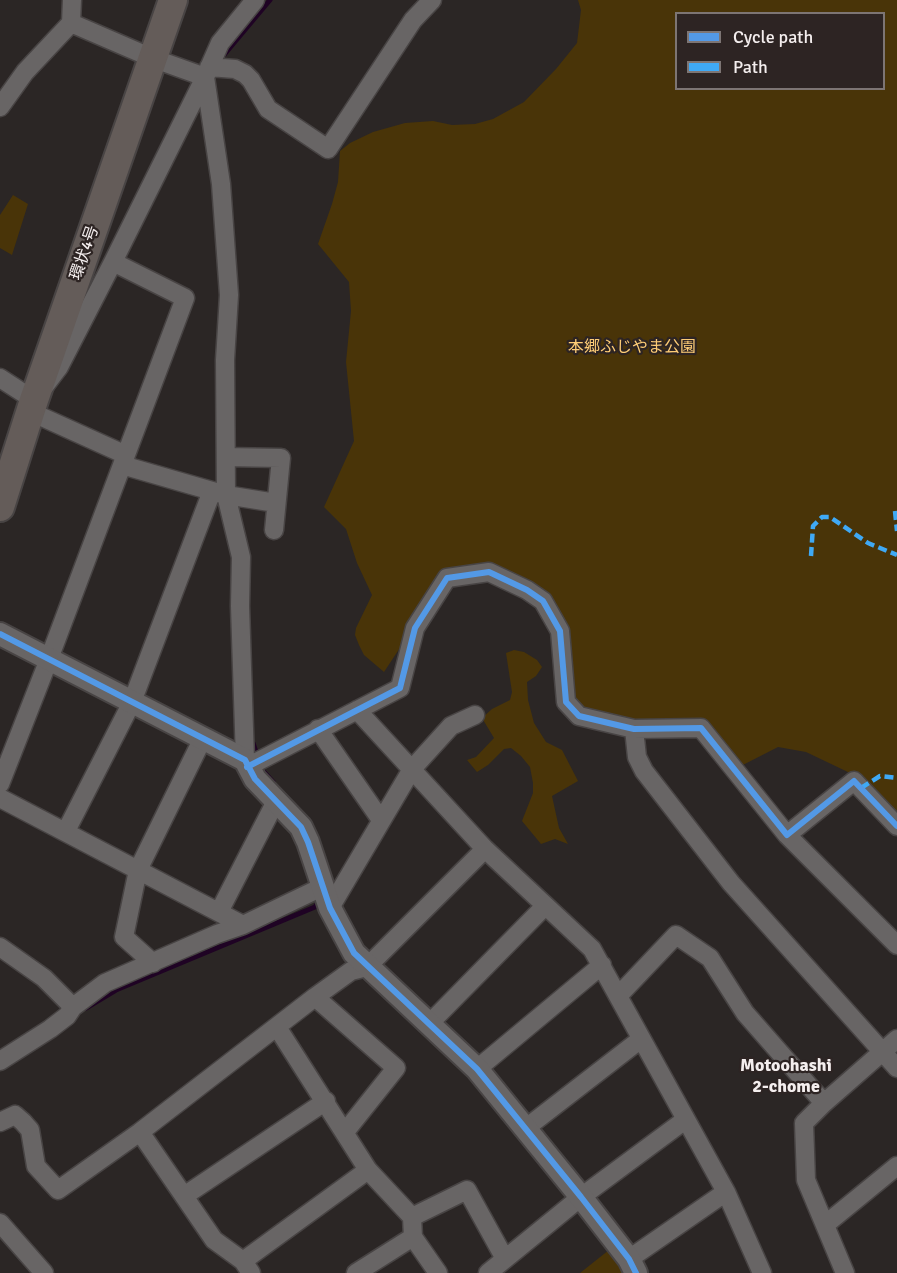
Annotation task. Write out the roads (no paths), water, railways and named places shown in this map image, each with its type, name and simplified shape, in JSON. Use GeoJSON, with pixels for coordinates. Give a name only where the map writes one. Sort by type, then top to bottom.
{"type":"FeatureCollection","features":[{"type":"Feature","properties":{"kind":"main road","name":"環状4号"},"geometry":{"type":"LineString","coordinates":[[0,507],[173,0]]}},
{"type":"Feature","properties":{"kind":"street"},"geometry":{"type":"LineString","coordinates":[[0,107],[25,72],[70,22],[72,0]]}},
{"type":"Feature","properties":{"kind":"street"},"geometry":{"type":"LineString","coordinates":[[33,406],[59,367],[114,262],[209,71],[220,43],[255,0]]}},
{"type":"Feature","properties":{"kind":"street"},"geometry":{"type":"LineString","coordinates":[[70,22],[152,58],[209,71],[235,69],[251,80],[268,109],[328,149],[422,7]]}},
{"type":"Feature","properties":{"kind":"street"},"geometry":{"type":"LineString","coordinates":[[66,831],[132,702],[222,494],[227,457],[225,360],[229,296],[221,184],[209,71]]}},
{"type":"Feature","properties":{"kind":"street"},"geometry":{"type":"LineString","coordinates":[[0,784],[185,298],[114,262]]}},
{"type":"Feature","properties":{"kind":"street"},"geometry":{"type":"LineString","coordinates":[[0,378],[33,406],[124,460],[222,494],[276,503]]}},
{"type":"Feature","properties":{"kind":"street"},"geometry":{"type":"LineString","coordinates":[[227,457],[280,458],[274,530]]}},
{"type":"Feature","properties":{"kind":"street"},"geometry":{"type":"LineString","coordinates":[[222,494],[241,557],[240,606],[249,763],[255,779],[301,827],[325,896],[354,953],[477,1070],[581,1197],[632,1266],[726,1192]]}},
{"type":"Feature","properties":{"kind":"street"},"geometry":{"type":"LineString","coordinates":[[249,763],[400,688],[415,628],[447,578],[489,572],[527,590],[543,601],[560,631],[566,702],[579,716],[634,729],[701,728],[787,835],[897,945]]}},
{"type":"Feature","properties":{"kind":"street"},"geometry":{"type":"LineString","coordinates":[[0,634],[249,763]]}},
{"type":"Feature","properties":{"kind":"street"},"geometry":{"type":"LineString","coordinates":[[357,710],[485,849],[592,949],[726,1192],[762,1273]]}},
{"type":"Feature","properties":{"kind":"street"},"geometry":{"type":"LineString","coordinates":[[0,1061],[50,1029],[105,983],[217,934],[325,896],[381,819],[412,770],[451,726],[475,715]]}},
{"type":"Feature","properties":{"kind":"street"},"geometry":{"type":"LineString","coordinates":[[318,729],[381,819]]}},
{"type":"Feature","properties":{"kind":"street"},"geometry":{"type":"LineString","coordinates":[[634,729],[637,757],[650,779],[731,883],[897,1068]]}},
{"type":"Feature","properties":{"kind":"street"},"geometry":{"type":"LineString","coordinates":[[153,963],[124,937],[138,870],[203,738]]}},
{"type":"Feature","properties":{"kind":"street"},"geometry":{"type":"LineString","coordinates":[[787,835],[854,781],[897,826]]}},
{"type":"Feature","properties":{"kind":"street"},"geometry":{"type":"LineString","coordinates":[[0,798],[243,925]]}},
{"type":"Feature","properties":{"kind":"street"},"geometry":{"type":"LineString","coordinates":[[219,912],[276,801]]}},
{"type":"Feature","properties":{"kind":"street"},"geometry":{"type":"LineString","coordinates":[[0,1122],[15,1115],[30,1130],[36,1166],[58,1190],[140,1132],[351,971],[367,967],[485,849]]}},
{"type":"Feature","properties":{"kind":"street"},"geometry":{"type":"LineString","coordinates":[[429,1024],[545,906]]}},
{"type":"Feature","properties":{"kind":"street"},"geometry":{"type":"LineString","coordinates":[[619,995],[676,934],[710,958],[745,1013],[824,1103]]}},
{"type":"Feature","properties":{"kind":"street"},"geometry":{"type":"LineString","coordinates":[[0,947],[44,978],[74,1007]]}},
{"type":"Feature","properties":{"kind":"street"},"geometry":{"type":"LineString","coordinates":[[477,1070],[602,965]]}},
{"type":"Feature","properties":{"kind":"street"},"geometry":{"type":"LineString","coordinates":[[315,997],[396,1068],[345,1132]]}},
{"type":"Feature","properties":{"kind":"street"},"geometry":{"type":"LineString","coordinates":[[277,1027],[368,1170],[412,1217],[413,1237],[438,1273]]}},
{"type":"Feature","properties":{"kind":"street"},"geometry":{"type":"LineString","coordinates":[[526,1128],[641,1039]]}},
{"type":"Feature","properties":{"kind":"street"},"geometry":{"type":"LineString","coordinates":[[845,1273],[806,1180],[804,1123],[897,1039]]}},
{"type":"Feature","properties":{"kind":"street"},"geometry":{"type":"LineString","coordinates":[[184,1196],[326,1101]]}},
{"type":"Feature","properties":{"kind":"street"},"geometry":{"type":"LineString","coordinates":[[488,1273],[581,1197],[685,1120]]}},
{"type":"Feature","properties":{"kind":"street"},"geometry":{"type":"LineString","coordinates":[[140,1132],[214,1240],[247,1267],[368,1170]]}},
{"type":"Feature","properties":{"kind":"street"},"geometry":{"type":"LineString","coordinates":[[826,1224],[897,1166]]}},
{"type":"Feature","properties":{"kind":"street"},"geometry":{"type":"LineString","coordinates":[[412,1217],[467,1190],[505,1259]]}},
{"type":"Feature","properties":{"kind":"street"},"geometry":{"type":"LineString","coordinates":[[0,1223],[40,1271]]}},
{"type":"Feature","properties":{"kind":"street"},"geometry":{"type":"LineString","coordinates":[[356,1273],[413,1237]]}},
{"type":"Feature","properties":{"kind":"waterway"},"geometry":{"type":"LineString","coordinates":[[223,56],[270,0]]}},
{"type":"Feature","properties":{"kind":"waterway"},"geometry":{"type":"LineString","coordinates":[[253,743],[262,770],[273,782]]}},
{"type":"Feature","properties":{"kind":"waterway"},"geometry":{"type":"LineString","coordinates":[[86,1008],[116,990],[315,907],[321,899]]}},
{"type":"Feature","properties":{"kind":"district","name":"Motoohashi 2-chome"},"geometry":{"type":"Point","coordinates":[786,1076]}},
{"type":"Feature","properties":{"kind":"park label","name":"本郷ふじやま公園"},"geometry":{"type":"Point","coordinates":[632,348]}}]}
